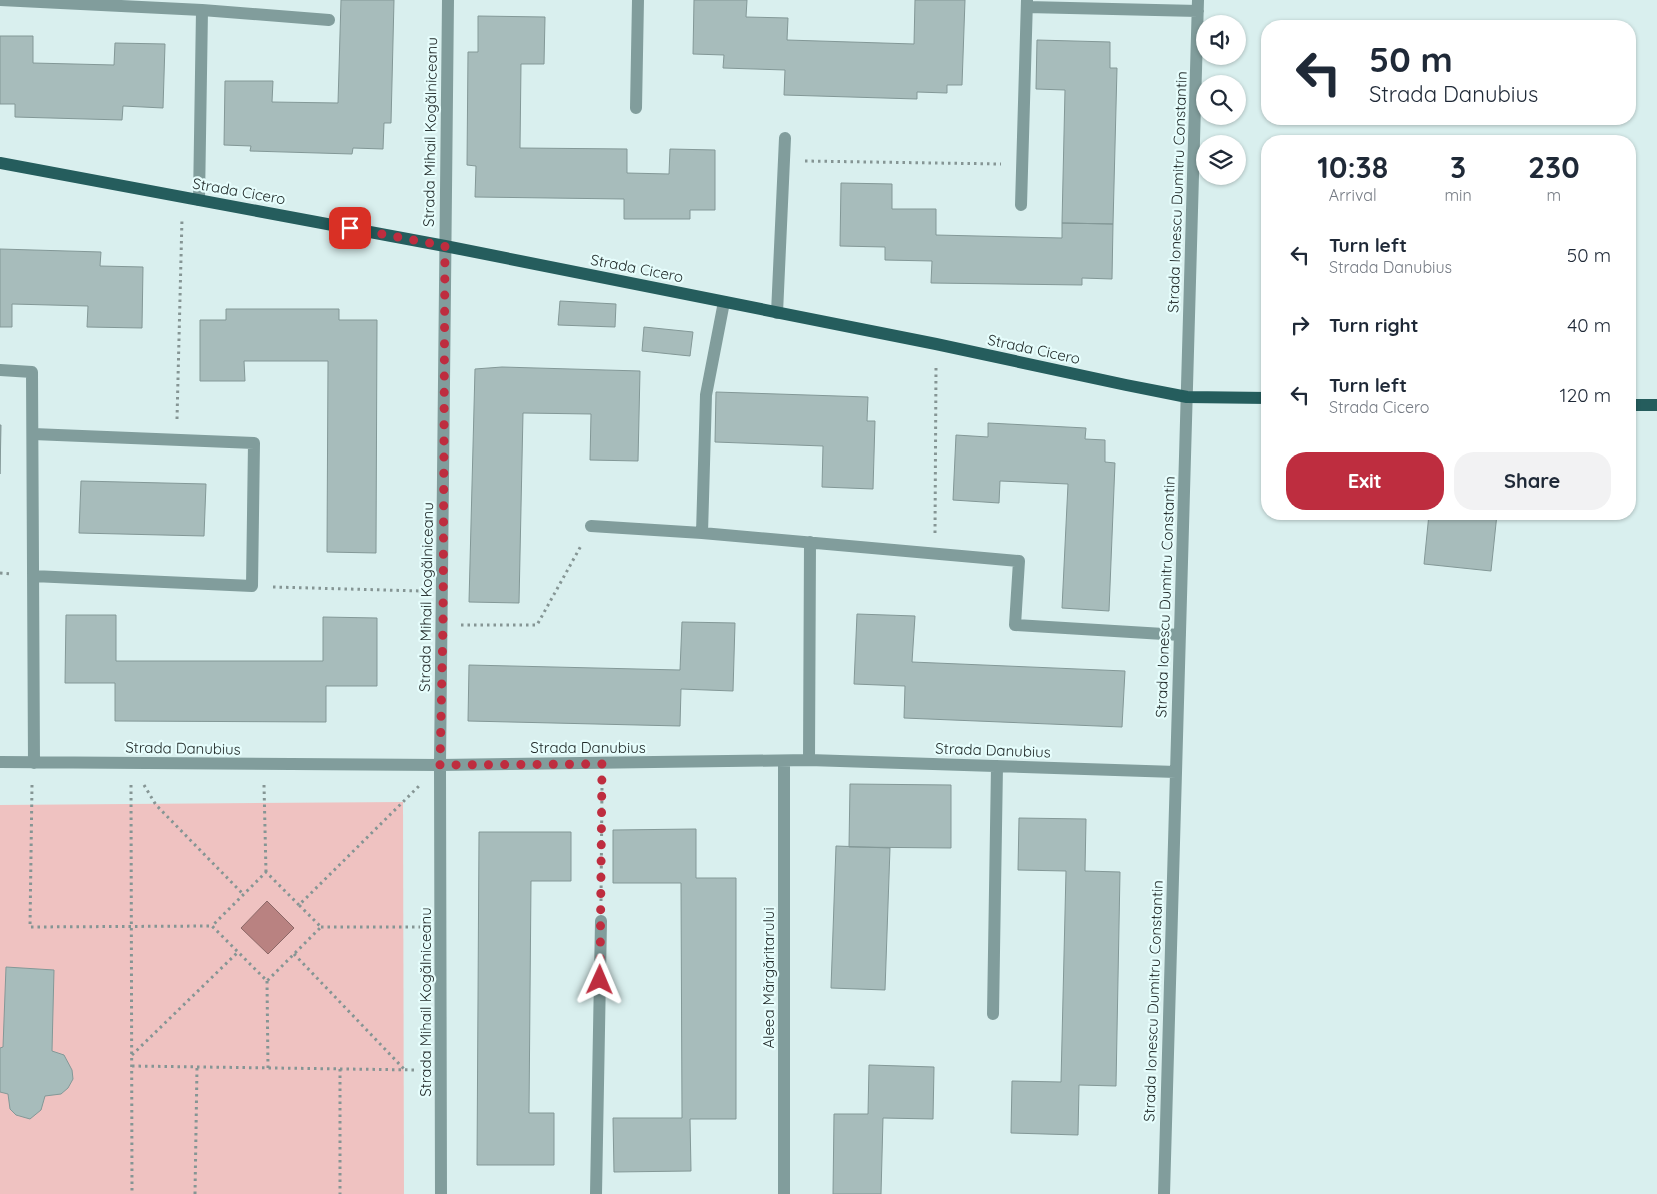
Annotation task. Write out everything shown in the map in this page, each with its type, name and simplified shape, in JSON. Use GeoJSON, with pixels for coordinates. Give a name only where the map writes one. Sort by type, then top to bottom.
{"type":"FeatureCollection","features":[{"type":"Feature","properties":{"kind":"main road","name":"Strada Cicero"},"geometry":{"type":"LineString","coordinates":[[0,163],[445,246],[936,344],[1187,397],[1261,398]]}},
{"type":"Feature","properties":{"kind":"main road"},"geometry":{"type":"LineString","coordinates":[[1636,405],[1657,405]]}},
{"type":"Feature","properties":{"kind":"street"},"geometry":{"type":"LineString","coordinates":[[0,0],[202,10],[329,20]]}},
{"type":"Feature","properties":{"kind":"street","name":"Strada Mihail Kogălniceanu"},"geometry":{"type":"LineString","coordinates":[[441,1194],[442,926],[440,765],[443,624],[448,0]]}},
{"type":"Feature","properties":{"kind":"street"},"geometry":{"type":"LineString","coordinates":[[636,108],[638,0]]}},
{"type":"Feature","properties":{"kind":"street"},"geometry":{"type":"LineString","coordinates":[[1020,205],[1027,4],[1198,6]]}},
{"type":"Feature","properties":{"kind":"street","name":"Strada Ionescu Dumitru Constantin"},"geometry":{"type":"LineString","coordinates":[[1164,1194],[1198,6]]}},
{"type":"Feature","properties":{"kind":"street"},"geometry":{"type":"LineString","coordinates":[[199,200],[202,10]]}},
{"type":"Feature","properties":{"kind":"street"},"geometry":{"type":"LineString","coordinates":[[777,312],[785,138]]}},
{"type":"Feature","properties":{"kind":"street"},"geometry":{"type":"LineString","coordinates":[[702,533],[706,395],[724,302]]}},
{"type":"Feature","properties":{"kind":"street"},"geometry":{"type":"LineString","coordinates":[[0,370],[32,372],[34,762]]}},
{"type":"Feature","properties":{"kind":"street"},"geometry":{"type":"LineString","coordinates":[[33,434],[254,443],[252,586],[33,576]]}},
{"type":"Feature","properties":{"kind":"street"},"geometry":{"type":"LineString","coordinates":[[592,526],[702,533],[1019,561],[1015,625],[1180,635]]}},
{"type":"Feature","properties":{"kind":"street"},"geometry":{"type":"LineString","coordinates":[[809,760],[810,542]]}},
{"type":"Feature","properties":{"kind":"street","name":"Strada Danubius"},"geometry":{"type":"LineString","coordinates":[[0,762],[440,765],[809,760],[1176,772]]}},
{"type":"Feature","properties":{"kind":"street","name":"Aleea Mărgăritarului"},"geometry":{"type":"LineString","coordinates":[[784,761],[784,1194]]}},
{"type":"Feature","properties":{"kind":"street"},"geometry":{"type":"LineString","coordinates":[[993,1014],[997,766]]}},
{"type":"Feature","properties":{"kind":"street"},"geometry":{"type":"LineString","coordinates":[[596,1194],[600,921]]}},
{"type":"Feature","properties":{"kind":"path"},"geometry":{"type":"LineString","coordinates":[[784,161],[1022,164]]}},
{"type":"Feature","properties":{"kind":"path"},"geometry":{"type":"LineString","coordinates":[[176,440],[182,197]]}},
{"type":"Feature","properties":{"kind":"path"},"geometry":{"type":"LineString","coordinates":[[935,553],[936,344]]}},
{"type":"Feature","properties":{"kind":"path"},"geometry":{"type":"LineString","coordinates":[[443,624],[537,625],[592,526]]}},
{"type":"Feature","properties":{"kind":"path"},"geometry":{"type":"LineString","coordinates":[[252,586],[443,592]]}},
{"type":"Feature","properties":{"kind":"path"},"geometry":{"type":"LineString","coordinates":[[34,762],[30,805],[30,927],[212,926],[266,981],[268,1068]]}},
{"type":"Feature","properties":{"kind":"path"},"geometry":{"type":"LineString","coordinates":[[131,763],[156,805],[243,894]]}},
{"type":"Feature","properties":{"kind":"path"},"geometry":{"type":"LineString","coordinates":[[131,763],[132,1194]]}},
{"type":"Feature","properties":{"kind":"path"},"geometry":{"type":"LineString","coordinates":[[600,921],[602,764]]}},
{"type":"Feature","properties":{"kind":"path"},"geometry":{"type":"LineString","coordinates":[[264,765],[266,872],[321,927]]}},
{"type":"Feature","properties":{"kind":"path"},"geometry":{"type":"LineString","coordinates":[[299,904],[440,765]]}},
{"type":"Feature","properties":{"kind":"path"},"geometry":{"type":"LineString","coordinates":[[212,926],[266,872]]}},
{"type":"Feature","properties":{"kind":"path"},"geometry":{"type":"LineString","coordinates":[[266,981],[321,927],[442,926]]}},
{"type":"Feature","properties":{"kind":"path"},"geometry":{"type":"LineString","coordinates":[[132,1056],[238,952]]}},
{"type":"Feature","properties":{"kind":"path"},"geometry":{"type":"LineString","coordinates":[[294,954],[405,1070]]}},
{"type":"Feature","properties":{"kind":"path"},"geometry":{"type":"LineString","coordinates":[[132,1066],[441,1070]]}},
{"type":"Feature","properties":{"kind":"path"},"geometry":{"type":"LineString","coordinates":[[195,1194],[197,1067]]}},
{"type":"Feature","properties":{"kind":"path"},"geometry":{"type":"LineString","coordinates":[[340,1069],[340,1194]]}},
{"type":"Feature","properties":{"kind":"shaded area"},"geometry":{"type":"Polygon","coordinates":[[[403,802],[404,1194],[0,1194],[0,805],[403,802]]]}},
{"type":"Feature","properties":{"kind":"shaded area"},"geometry":{"type":"Polygon","coordinates":[[[267,901],[294,928],[268,954],[241,928],[267,901]]]}},
{"type":"Feature","properties":{"kind":"building"},"geometry":{"type":"Polygon","coordinates":[[[341,0],[394,0],[391,123],[384,123],[383,149],[353,148],[352,154],[250,151],[251,146],[224,145],[225,81],[273,81],[272,102],[338,103],[341,0]]]}},
{"type":"Feature","properties":{"kind":"building"},"geometry":{"type":"Polygon","coordinates":[[[694,0],[747,0],[746,17],[788,18],[787,40],[914,44],[915,0],[965,0],[962,85],[947,85],[947,93],[917,92],[917,99],[784,95],[785,70],[723,68],[724,55],[693,54],[694,0]]]}},
{"type":"Feature","properties":{"kind":"building"},"geometry":{"type":"Polygon","coordinates":[[[478,16],[545,17],[544,64],[521,64],[520,148],[627,149],[627,173],[669,174],[670,149],[715,150],[715,210],[690,210],[690,219],[624,219],[624,199],[475,197],[476,166],[467,165],[468,52],[478,52],[478,16]]]}},
{"type":"Feature","properties":{"kind":"building"},"geometry":{"type":"Polygon","coordinates":[[[0,36],[33,36],[33,63],[114,65],[115,43],[165,44],[163,108],[123,106],[122,120],[15,117],[15,104],[0,104],[0,36]]]}},
{"type":"Feature","properties":{"kind":"building"},"geometry":{"type":"Polygon","coordinates":[[[1037,40],[1110,42],[1110,68],[1117,68],[1113,224],[1062,223],[1065,90],[1036,89],[1037,40]]]}},
{"type":"Feature","properties":{"kind":"building"},"geometry":{"type":"Polygon","coordinates":[[[841,183],[892,184],[892,209],[936,209],[936,235],[1062,238],[1062,223],[1113,224],[1112,279],[1082,278],[1082,285],[931,283],[932,261],[885,260],[885,247],[840,246],[841,183]]]}},
{"type":"Feature","properties":{"kind":"building"},"geometry":{"type":"Polygon","coordinates":[[[0,249],[101,252],[100,266],[143,267],[142,328],[87,327],[88,306],[12,304],[12,327],[0,327],[0,249]]]}},
{"type":"Feature","properties":{"kind":"building"},"geometry":{"type":"Polygon","coordinates":[[[560,301],[616,304],[615,327],[558,325],[560,301]]]}},
{"type":"Feature","properties":{"kind":"building"},"geometry":{"type":"Polygon","coordinates":[[[226,309],[339,309],[339,320],[377,320],[376,553],[327,552],[328,361],[244,361],[245,381],[200,381],[200,320],[226,320],[226,309]]]}},
{"type":"Feature","properties":{"kind":"building"},"geometry":{"type":"Polygon","coordinates":[[[644,327],[693,332],[690,356],[642,351],[644,327]]]}},
{"type":"Feature","properties":{"kind":"building"},"geometry":{"type":"Polygon","coordinates":[[[502,367],[640,371],[638,461],[590,460],[591,414],[523,413],[519,603],[469,602],[475,369],[502,367]]]}},
{"type":"Feature","properties":{"kind":"building"},"geometry":{"type":"Polygon","coordinates":[[[716,392],[868,397],[867,421],[875,421],[873,489],[822,487],[823,446],[715,442],[716,392]]]}},
{"type":"Feature","properties":{"kind":"building"},"geometry":{"type":"Polygon","coordinates":[[[988,423],[1086,428],[1085,439],[1105,440],[1105,462],[1115,463],[1109,611],[1062,608],[1068,484],[1000,481],[999,503],[953,500],[956,435],[988,437],[988,423]]]}},
{"type":"Feature","properties":{"kind":"building"},"geometry":{"type":"Polygon","coordinates":[[[0,425],[1,425],[0,474],[0,425]]]}},
{"type":"Feature","properties":{"kind":"building"},"geometry":{"type":"Polygon","coordinates":[[[81,481],[206,484],[204,536],[79,533],[81,481]]]}},
{"type":"Feature","properties":{"kind":"building"},"geometry":{"type":"Polygon","coordinates":[[[1428,520],[1496,520],[1491,571],[1424,564],[1428,520]]]}},
{"type":"Feature","properties":{"kind":"building"},"geometry":{"type":"Polygon","coordinates":[[[857,614],[915,616],[912,662],[1125,671],[1122,727],[904,718],[905,686],[854,684],[857,614]]]}},
{"type":"Feature","properties":{"kind":"building"},"geometry":{"type":"Polygon","coordinates":[[[66,615],[116,615],[116,661],[323,661],[323,617],[377,618],[377,686],[326,686],[326,722],[115,721],[115,683],[65,683],[66,615]]]}},
{"type":"Feature","properties":{"kind":"building"},"geometry":{"type":"Polygon","coordinates":[[[682,622],[735,623],[733,691],[681,689],[680,726],[468,721],[469,665],[680,670],[682,622]]]}},
{"type":"Feature","properties":{"kind":"building"},"geometry":{"type":"Polygon","coordinates":[[[850,784],[951,785],[951,848],[849,847],[850,784]]]}},
{"type":"Feature","properties":{"kind":"building"},"geometry":{"type":"Polygon","coordinates":[[[1019,818],[1086,819],[1085,871],[1120,872],[1116,1086],[1079,1085],[1078,1135],[1011,1133],[1012,1081],[1061,1082],[1066,871],[1018,870],[1019,818]]]}},
{"type":"Feature","properties":{"kind":"building"},"geometry":{"type":"Polygon","coordinates":[[[696,829],[696,878],[736,878],[736,1119],[690,1119],[691,1171],[614,1172],[613,1118],[682,1118],[681,883],[613,883],[613,830],[696,829]]]}},
{"type":"Feature","properties":{"kind":"building"},"geometry":{"type":"Polygon","coordinates":[[[479,832],[571,832],[571,881],[531,881],[529,1113],[554,1113],[554,1165],[477,1165],[479,832]]]}},
{"type":"Feature","properties":{"kind":"building"},"geometry":{"type":"Polygon","coordinates":[[[836,846],[890,848],[885,990],[831,988],[836,846]]]}},
{"type":"Feature","properties":{"kind":"building"},"geometry":{"type":"Polygon","coordinates":[[[6,967],[54,970],[52,1051],[64,1055],[72,1070],[73,1079],[68,1088],[61,1094],[45,1096],[41,1110],[30,1119],[16,1115],[10,1109],[8,1094],[0,1092],[0,1048],[3,1047],[6,967]]]}},
{"type":"Feature","properties":{"kind":"building"},"geometry":{"type":"Polygon","coordinates":[[[869,1065],[934,1067],[933,1119],[883,1118],[881,1194],[833,1194],[834,1114],[868,1114],[869,1065]]]}},
{"type":"Feature","properties":{"kind":"route"},"geometry":{"type":"LineString","coordinates":[[350,228],[445,246],[443,624],[440,765],[602,764],[600,980]]}}]}
